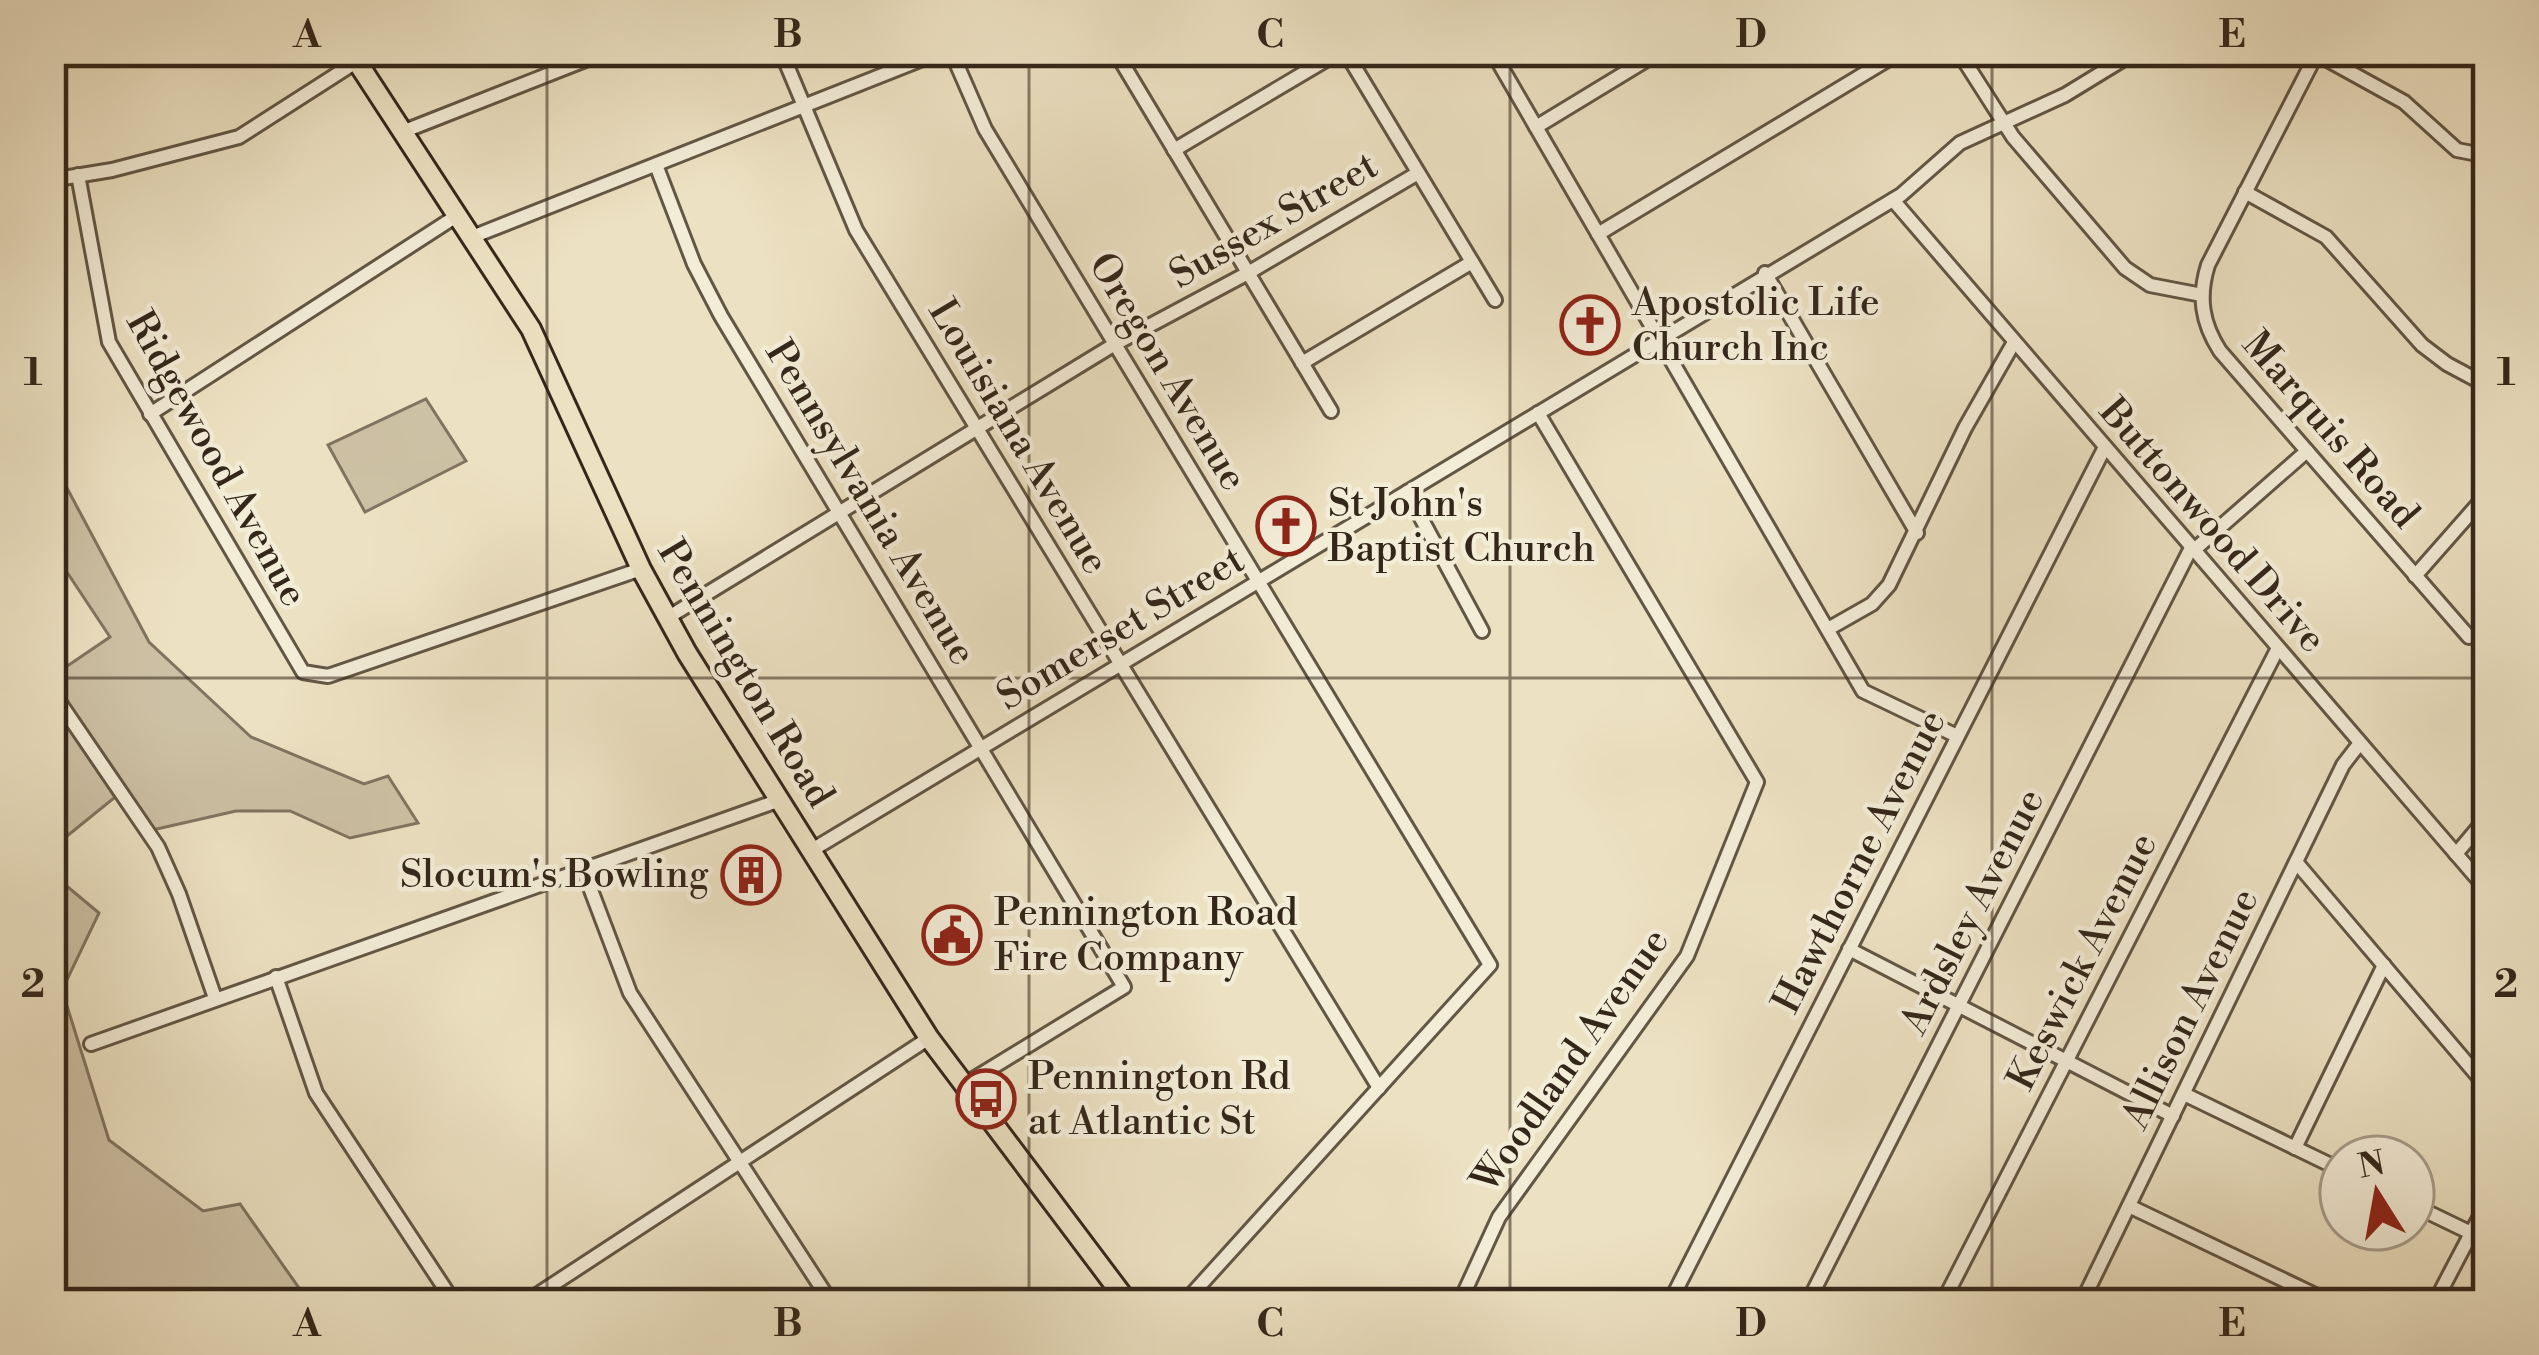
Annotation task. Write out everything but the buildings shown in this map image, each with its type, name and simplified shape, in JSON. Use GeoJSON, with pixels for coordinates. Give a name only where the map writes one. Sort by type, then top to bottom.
{"type":"FeatureCollection","features":[{"type":"Feature","properties":{"kind":"main road","name":"Pennington Road"},"geometry":{"type":"LineString","coordinates":[[353,56],[535,337],[641,569],[779,800],[962,1086],[1129,1304]]}},
{"type":"Feature","properties":{"kind":"street"},"geometry":{"type":"LineString","coordinates":[[402,132],[608,51]]}},
{"type":"Feature","properties":{"kind":"street","name":"Louisiana Avenue"},"geometry":{"type":"LineString","coordinates":[[782,51],[856,230],[1379,1088]]}},
{"type":"Feature","properties":{"kind":"street"},"geometry":{"type":"LineString","coordinates":[[472,237],[947,51]]}},
{"type":"Feature","properties":{"kind":"street","name":"Oregon Avenue"},"geometry":{"type":"LineString","coordinates":[[947,51],[985,129],[1490,965],[1379,1088]]}},
{"type":"Feature","properties":{"kind":"street"},"geometry":{"type":"LineString","coordinates":[[1115,51],[1331,411]]}},
{"type":"Feature","properties":{"kind":"street"},"geometry":{"type":"LineString","coordinates":[[1174,150],[1343,51],[1495,300]]}},
{"type":"Feature","properties":{"kind":"street"},"geometry":{"type":"LineString","coordinates":[[1492,51],[1864,691],[1957,736]]}},
{"type":"Feature","properties":{"kind":"street"},"geometry":{"type":"LineString","coordinates":[[1536,127],[1639,57],[1661,51]]}},
{"type":"Feature","properties":{"kind":"street"},"geometry":{"type":"LineString","coordinates":[[1598,233],[1902,51]]}},
{"type":"Feature","properties":{"kind":"street"},"geometry":{"type":"LineString","coordinates":[[1958,51],[2003,121],[2125,268],[2150,285],[2201,295],[2208,265],[2318,52],[2404,102],[2457,150],[2488,156]]}},
{"type":"Feature","properties":{"kind":"street","name":"Somerset Street"},"geometry":{"type":"LineString","coordinates":[[812,850],[1893,200],[1960,143],[2065,95],[2137,51]]}},
{"type":"Feature","properties":{"kind":"street"},"geometry":{"type":"LineString","coordinates":[[51,180],[239,137],[353,56]]}},
{"type":"Feature","properties":{"kind":"street","name":"Pennsylvania Avenue"},"geometry":{"type":"LineString","coordinates":[[656,165],[705,287],[1124,987],[962,1086]]}},
{"type":"Feature","properties":{"kind":"street","name":"Sussex Street"},"geometry":{"type":"LineString","coordinates":[[667,618],[1115,344],[1418,173]]}},
{"type":"Feature","properties":{"kind":"street","name":"Ridgewood Avenue"},"geometry":{"type":"LineString","coordinates":[[78,175],[104,331],[296,666],[311,676],[324,676],[641,569]]}},
{"type":"Feature","properties":{"kind":"street"},"geometry":{"type":"LineString","coordinates":[[2245,192],[2326,237],[2422,345],[2488,386]]}},
{"type":"Feature","properties":{"kind":"street","name":"Buttonwood Drive"},"geometry":{"type":"LineString","coordinates":[[1893,200],[2488,891]]}},
{"type":"Feature","properties":{"kind":"street"},"geometry":{"type":"LineString","coordinates":[[150,414],[458,215]]}},
{"type":"Feature","properties":{"kind":"street"},"geometry":{"type":"LineString","coordinates":[[1302,363],[1472,262]]}},
{"type":"Feature","properties":{"kind":"street"},"geometry":{"type":"LineString","coordinates":[[1766,274],[1917,533]]}},
{"type":"Feature","properties":{"kind":"street","name":"Marquis Road"},"geometry":{"type":"LineString","coordinates":[[2201,295],[2206,325],[2220,351],[2469,638]]}},
{"type":"Feature","properties":{"kind":"street"},"geometry":{"type":"LineString","coordinates":[[1828,629],[1882,595],[1917,533],[1965,428],[2013,344]]}},
{"type":"Feature","properties":{"kind":"street","name":"Woodland Avenue"},"geometry":{"type":"LineString","coordinates":[[1459,1304],[1499,1217],[1688,956],[1757,782],[1538,413]]}},
{"type":"Feature","properties":{"kind":"street","name":"Hawthorne Avenue"},"geometry":{"type":"LineString","coordinates":[[1669,1304],[2105,448]]}},
{"type":"Feature","properties":{"kind":"street"},"geometry":{"type":"LineString","coordinates":[[2192,549],[2307,451]]}},
{"type":"Feature","properties":{"kind":"street"},"geometry":{"type":"LineString","coordinates":[[1407,492],[1482,631]]}},
{"type":"Feature","properties":{"kind":"street"},"geometry":{"type":"LineString","coordinates":[[2415,576],[2488,493]]}},
{"type":"Feature","properties":{"kind":"street","name":"Ardsley Avenue"},"geometry":{"type":"LineString","coordinates":[[1807,1304],[2192,549]]}},
{"type":"Feature","properties":{"kind":"street","name":"Keswick Avenue"},"geometry":{"type":"LineString","coordinates":[[1942,1304],[2278,648]]}},
{"type":"Feature","properties":{"kind":"street"},"geometry":{"type":"LineString","coordinates":[[51,690],[158,847],[215,998]]}},
{"type":"Feature","properties":{"kind":"street","name":"Allison Avenue"},"geometry":{"type":"LineString","coordinates":[[2081,1304],[2343,765],[2360,743]]}},
{"type":"Feature","properties":{"kind":"street"},"geometry":{"type":"LineString","coordinates":[[91,1044],[779,800]]}},
{"type":"Feature","properties":{"kind":"street"},"geometry":{"type":"LineString","coordinates":[[2456,854],[2488,816]]}},
{"type":"Feature","properties":{"kind":"street"},"geometry":{"type":"LineString","coordinates":[[2296,862],[2488,1088]]}},
{"type":"Feature","properties":{"kind":"street"},"geometry":{"type":"LineString","coordinates":[[584,869],[622,980],[832,1304]]}},
{"type":"Feature","properties":{"kind":"street"},"geometry":{"type":"LineString","coordinates":[[1849,950],[2173,1116]]}},
{"type":"Feature","properties":{"kind":"street"},"geometry":{"type":"LineString","coordinates":[[2295,1148],[2384,965]]}},
{"type":"Feature","properties":{"kind":"street"},"geometry":{"type":"LineString","coordinates":[[276,977],[316,1094],[455,1304]]}},
{"type":"Feature","properties":{"kind":"street"},"geometry":{"type":"LineString","coordinates":[[523,1304],[929,1038]]}},
{"type":"Feature","properties":{"kind":"street"},"geometry":{"type":"LineString","coordinates":[[1183,1304],[1379,1088]]}},
{"type":"Feature","properties":{"kind":"street"},"geometry":{"type":"LineString","coordinates":[[2183,1094],[2317,1159]]}},
{"type":"Feature","properties":{"kind":"street"},"geometry":{"type":"LineString","coordinates":[[2434,1304],[2488,1201]]}},
{"type":"Feature","properties":{"kind":"street"},"geometry":{"type":"LineString","coordinates":[[2129,1206],[2334,1304]]}},
{"type":"Feature","properties":{"kind":"street"},"geometry":{"type":"LineString","coordinates":[[2437,1217],[2471,1234]]}},
{"type":"Feature","properties":{"kind":"shaded area"},"geometry":{"type":"Polygon","coordinates":[[[426,399],[466,461],[365,512],[328,445],[426,399]]]}},
{"type":"Feature","properties":{"kind":"shaded area"},"geometry":{"type":"Polygon","coordinates":[[[51,458],[149,642],[251,737],[364,784],[388,776],[418,823],[350,838],[290,811],[236,811],[148,831],[125,789],[51,849],[51,677],[110,637],[51,548],[51,458]]]}},
{"type":"Feature","properties":{"kind":"shaded area"},"geometry":{"type":"Polygon","coordinates":[[[51,873],[99,913],[62,990],[109,1140],[203,1211],[240,1204],[299,1288],[285,1304],[51,1304],[51,873]]]}},
{"type":"Feature","properties":{"kind":"waterway"},"geometry":{"type":"LineString","coordinates":[[51,1271],[55,1304]]}},
{"type":"Feature","properties":{"kind":"place","name":"Apostolic Life Church Inc"},"geometry":{"type":"Point","coordinates":[1590,325]}},
{"type":"Feature","properties":{"kind":"place","name":"St John's Baptist Church"},"geometry":{"type":"Point","coordinates":[1286,526]}},
{"type":"Feature","properties":{"kind":"place","name":"Slocum's Bowling"},"geometry":{"type":"Point","coordinates":[751,875]}},
{"type":"Feature","properties":{"kind":"place","name":"Pennington Road Fire Company"},"geometry":{"type":"Point","coordinates":[952,935]}},
{"type":"Feature","properties":{"kind":"place","name":"Pennington Rd at Atlantic St"},"geometry":{"type":"Point","coordinates":[986,1099]}}]}
